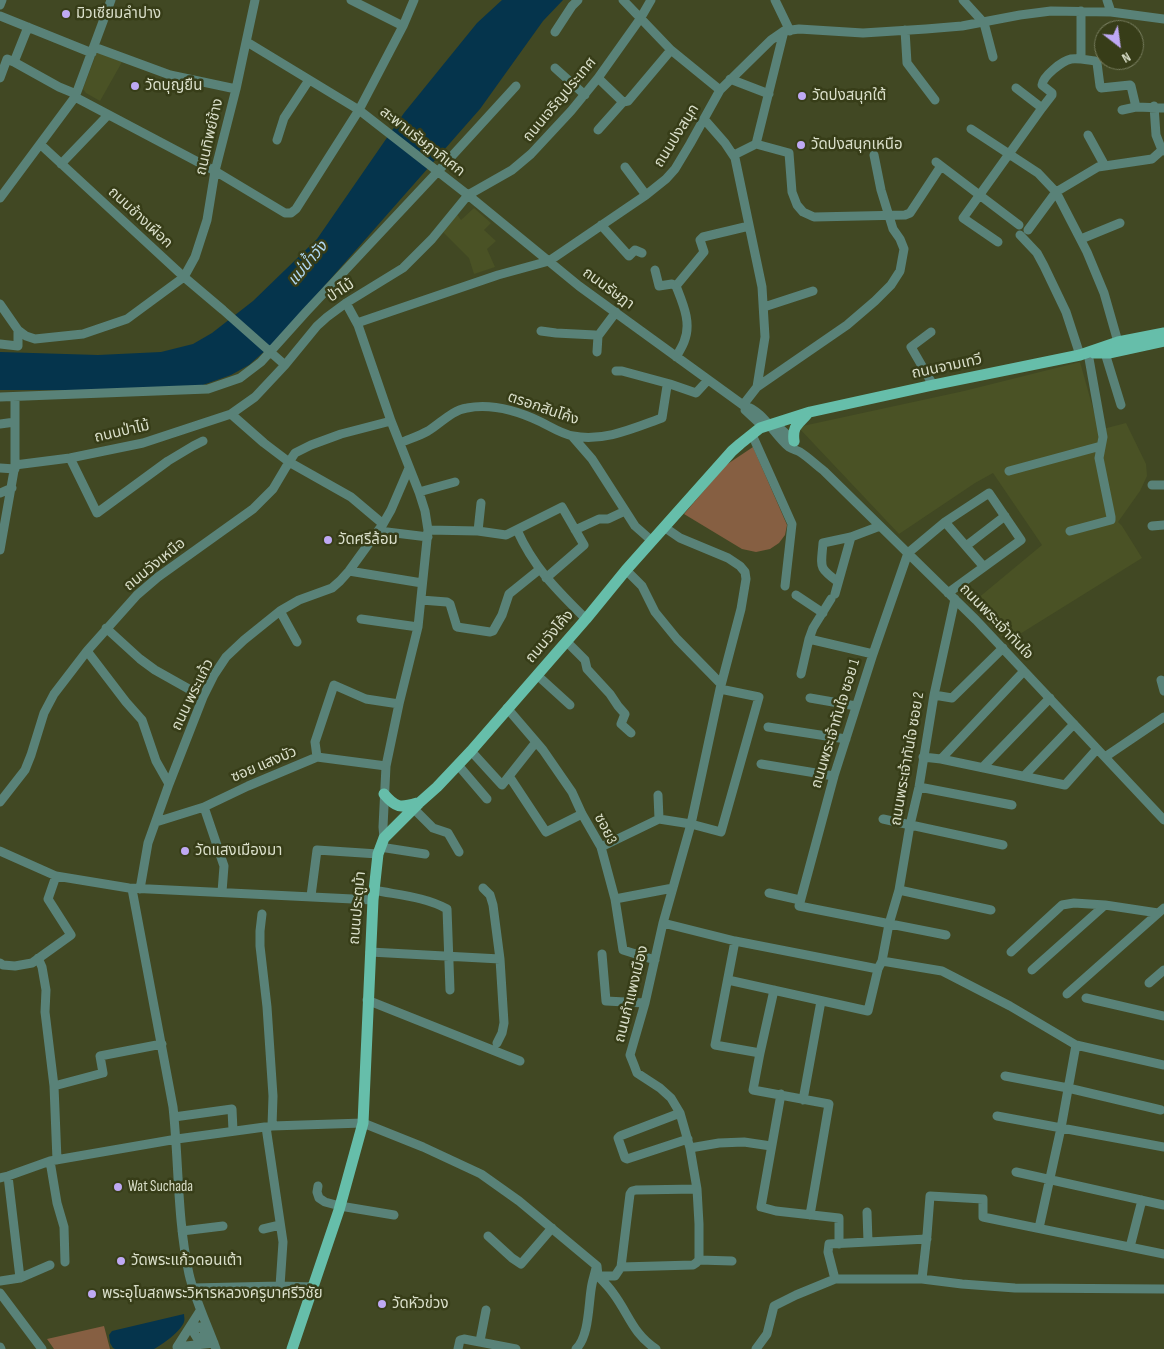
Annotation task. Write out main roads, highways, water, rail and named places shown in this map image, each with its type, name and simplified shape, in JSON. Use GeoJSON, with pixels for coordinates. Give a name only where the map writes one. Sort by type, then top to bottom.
{"type":"FeatureCollection","features":[{"type":"Feature","properties":{"kind":"main road","name":"ถนนจามเทวี"},"geometry":{"type":"LineString","coordinates":[[770,424],[810,412],[1110,348],[1164,333]]}},
{"type":"Feature","properties":{"kind":"main road","name":"ถนนจามเทวี"},"geometry":{"type":"LineString","coordinates":[[1110,348],[1164,341]]}},
{"type":"Feature","properties":{"kind":"main road"},"geometry":{"type":"LineString","coordinates":[[794,441],[793,432],[796,426],[810,412]]}},
{"type":"Feature","properties":{"kind":"main road","name":"ถนนวังโค้ง"},"geometry":{"type":"LineString","coordinates":[[732,451],[764,433],[770,424]]}},
{"type":"Feature","properties":{"kind":"main road","name":"ถนนวังโค้ง"},"geometry":{"type":"LineString","coordinates":[[381,846],[416,806],[471,751],[626,570],[732,451],[760,428],[770,424]]}},
{"type":"Feature","properties":{"kind":"main road"},"geometry":{"type":"LineString","coordinates":[[384,794],[392,803],[398,806],[416,806]]}},
{"type":"Feature","properties":{"kind":"main road","name":"ถนนประตูม้า"},"geometry":{"type":"LineString","coordinates":[[292,1349],[340,1206],[363,1124],[370,952],[374,895],[381,846]]}},
{"type":"Feature","properties":{"kind":"water","name":"แม่น้ำวัง"},"geometry":{"type":"Polygon","coordinates":[[[502,0],[563,0],[543,21],[480,109],[275,342],[249,365],[231,375],[200,386],[125,390],[0,390],[0,352],[98,355],[161,352],[193,344],[212,333],[253,301],[317,239],[404,113],[477,23],[502,0]]]}},
{"type":"Feature","properties":{"kind":"water"},"geometry":{"type":"Polygon","coordinates":[[[184,1314],[182,1326],[154,1349],[115,1349],[110,1343],[109,1335],[112,1331],[184,1314]]]}},
{"type":"Feature","properties":{"kind":"place","name":"มิวเซียมลำปาง"},"geometry":{"type":"Point","coordinates":[66,14]}},
{"type":"Feature","properties":{"kind":"place","name":"วัดบุญยืน"},"geometry":{"type":"Point","coordinates":[135,86]}},
{"type":"Feature","properties":{"kind":"place","name":"วัดปงสนุกใต้"},"geometry":{"type":"Point","coordinates":[802,96]}},
{"type":"Feature","properties":{"kind":"place","name":"วัดปงสนุกเหนือ"},"geometry":{"type":"Point","coordinates":[801,145]}},
{"type":"Feature","properties":{"kind":"place","name":"วัดศรีล้อม"},"geometry":{"type":"Point","coordinates":[328,540]}},
{"type":"Feature","properties":{"kind":"place","name":"วัดแสงเมืองมา"},"geometry":{"type":"Point","coordinates":[185,851]}},
{"type":"Feature","properties":{"kind":"place","name":"Wat Suchada"},"geometry":{"type":"Point","coordinates":[118,1187]}},
{"type":"Feature","properties":{"kind":"place","name":"วัดพระแก้วดอนเต้า"},"geometry":{"type":"Point","coordinates":[121,1261]}},
{"type":"Feature","properties":{"kind":"place","name":"พระอุโบสถพระวิหารหลวงครูบาศรีวิชัย"},"geometry":{"type":"Point","coordinates":[92,1294]}},
{"type":"Feature","properties":{"kind":"place","name":"วัดหัวข่วง"},"geometry":{"type":"Point","coordinates":[382,1304]}}]}
